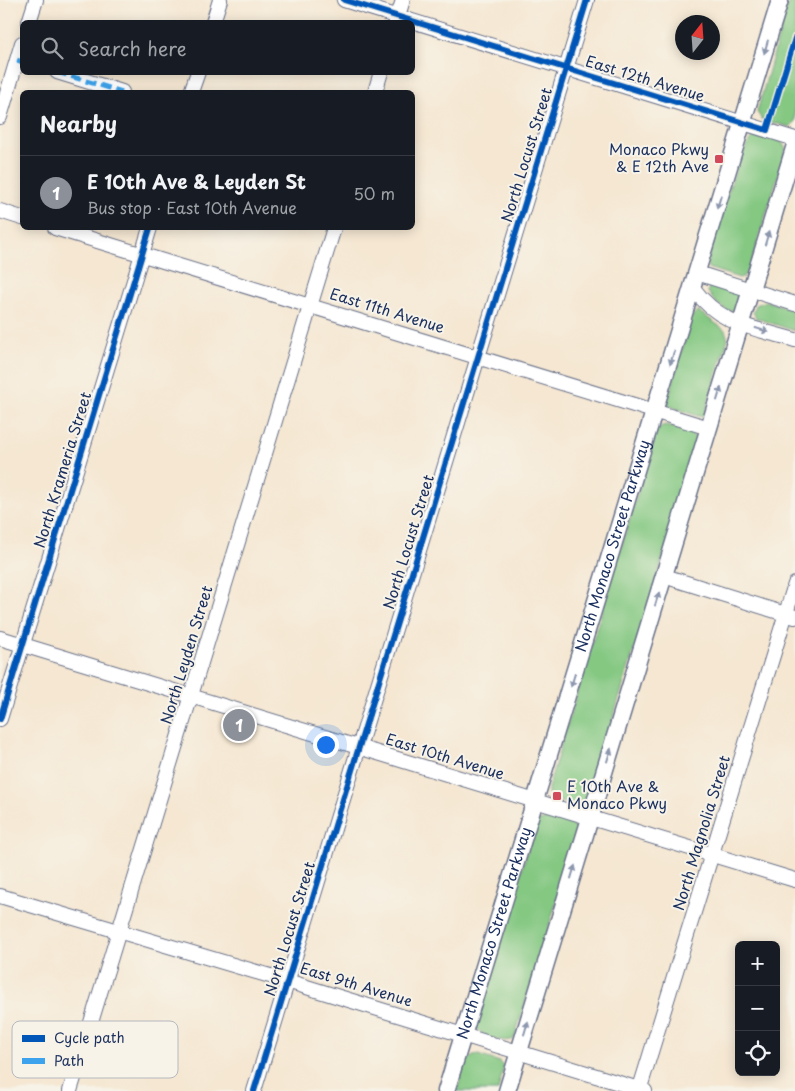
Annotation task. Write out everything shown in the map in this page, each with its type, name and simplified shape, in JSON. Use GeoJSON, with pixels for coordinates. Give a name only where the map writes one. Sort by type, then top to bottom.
{"type":"FeatureCollection","features":[{"type":"Feature","properties":{"kind":"main road","name":"North Monaco Street Parkway"},"geometry":{"type":"LineString","coordinates":[[446,1091],[744,123],[780,0]]}},
{"type":"Feature","properties":{"kind":"main road"},"geometry":{"type":"LineString","coordinates":[[507,1091],[795,145]]}},
{"type":"Feature","properties":{"kind":"street"},"geometry":{"type":"LineString","coordinates":[[30,20],[36,0]]}},
{"type":"Feature","properties":{"kind":"street"},"geometry":{"type":"LineString","coordinates":[[214,20],[220,0]]}},
{"type":"Feature","properties":{"kind":"street","name":"East 12th Avenue"},"geometry":{"type":"LineString","coordinates":[[344,0],[397,19]]}},
{"type":"Feature","properties":{"kind":"street"},"geometry":{"type":"LineString","coordinates":[[397,19],[403,0]]}},
{"type":"Feature","properties":{"kind":"street","name":"North Locust Street"},"geometry":{"type":"LineString","coordinates":[[254,1091],[587,0]]}},
{"type":"Feature","properties":{"kind":"street","name":"East 12th Avenue"},"geometry":{"type":"LineString","coordinates":[[415,24],[795,138]]}},
{"type":"Feature","properties":{"kind":"street"},"geometry":{"type":"LineString","coordinates":[[0,117],[20,61]]}},
{"type":"Feature","properties":{"kind":"street"},"geometry":{"type":"LineString","coordinates":[[67,75],[116,90]]}},
{"type":"Feature","properties":{"kind":"street"},"geometry":{"type":"LineString","coordinates":[[193,90],[197,75]]}},
{"type":"Feature","properties":{"kind":"street"},"geometry":{"type":"LineString","coordinates":[[376,90],[380,75]]}},
{"type":"Feature","properties":{"kind":"street"},"geometry":{"type":"LineString","coordinates":[[0,211],[20,217]]}},
{"type":"Feature","properties":{"kind":"street","name":"East 11th Avenue"},"geometry":{"type":"LineString","coordinates":[[62,230],[311,304],[709,428]]}},
{"type":"Feature","properties":{"kind":"street","name":"North Krameria Street"},"geometry":{"type":"LineString","coordinates":[[0,719],[149,230]]}},
{"type":"Feature","properties":{"kind":"street","name":"North Leyden Street"},"geometry":{"type":"LineString","coordinates":[[91,1021],[333,230]]}},
{"type":"Feature","properties":{"kind":"street"},"geometry":{"type":"LineString","coordinates":[[695,280],[751,290],[795,304]]}},
{"type":"Feature","properties":{"kind":"street"},"geometry":{"type":"LineString","coordinates":[[695,280],[712,311],[741,324],[795,340]]}},
{"type":"Feature","properties":{"kind":"street"},"geometry":{"type":"LineString","coordinates":[[664,576],[790,616]]}},
{"type":"Feature","properties":{"kind":"street","name":"North Magnolia Street"},"geometry":{"type":"LineString","coordinates":[[641,1090],[712,855],[790,616],[795,584]]}},
{"type":"Feature","properties":{"kind":"street","name":"East 10th Avenue"},"geometry":{"type":"LineString","coordinates":[[0,638],[795,880]]}},
{"type":"Feature","properties":{"kind":"street","name":"East 9th Avenue"},"geometry":{"type":"LineString","coordinates":[[0,896],[287,981],[641,1090]]}},
{"type":"Feature","properties":{"kind":"street","name":"North Leyden Street"},"geometry":{"type":"LineString","coordinates":[[70,1091],[74,1078]]}},
{"type":"Feature","properties":{"kind":"green space"},"geometry":{"type":"Polygon","coordinates":[[[789,0],[795,0],[795,121],[790,127],[762,120],[757,112],[789,0]]]}},
{"type":"Feature","properties":{"kind":"green space"},"geometry":{"type":"Polygon","coordinates":[[[756,135],[781,141],[786,149],[749,270],[743,277],[739,278],[708,268],[707,264],[735,173],[749,142],[756,135]]]}},
{"type":"Feature","properties":{"kind":"green space"},"geometry":{"type":"Polygon","coordinates":[[[709,284],[739,293],[737,309],[728,311],[715,302],[708,292],[709,284]]]}},
{"type":"Feature","properties":{"kind":"green space"},"geometry":{"type":"Polygon","coordinates":[[[766,301],[795,310],[795,331],[756,318],[753,312],[756,305],[766,301]]]}},
{"type":"Feature","properties":{"kind":"green space"},"geometry":{"type":"Polygon","coordinates":[[[698,311],[725,330],[728,339],[703,416],[669,406],[667,403],[692,316],[698,311]]]}},
{"type":"Feature","properties":{"kind":"green space"},"geometry":{"type":"Polygon","coordinates":[[[665,425],[680,428],[690,433],[698,444],[587,802],[580,806],[570,805],[551,797],[548,794],[548,788],[656,433],[660,427],[665,425]]]}},
{"type":"Feature","properties":{"kind":"green space"},"geometry":{"type":"Polygon","coordinates":[[[549,818],[572,825],[578,832],[514,1039],[498,1040],[481,1033],[475,1025],[536,822],[549,818]]]}},
{"type":"Feature","properties":{"kind":"green space"},"geometry":{"type":"Polygon","coordinates":[[[478,1055],[500,1062],[504,1066],[498,1091],[457,1091],[466,1064],[473,1056],[478,1055]]]}},
{"type":"Feature","properties":{"kind":"marked path"},"geometry":{"type":"LineString","coordinates":[[67,75],[116,90]]}},
{"type":"Feature","properties":{"kind":"cycle path"},"geometry":{"type":"LineString","coordinates":[[344,0],[409,20]]}},
{"type":"Feature","properties":{"kind":"cycle path"},"geometry":{"type":"LineString","coordinates":[[254,1091],[587,0]]}},
{"type":"Feature","properties":{"kind":"cycle path"},"geometry":{"type":"LineString","coordinates":[[415,22],[767,130],[795,38]]}},
{"type":"Feature","properties":{"kind":"cycle path"},"geometry":{"type":"LineString","coordinates":[[0,719],[149,230]]}},
{"type":"Feature","properties":{"kind":"place","name":"Monaco Pkwy & E 12th Ave"},"geometry":{"type":"Point","coordinates":[719,159]}},
{"type":"Feature","properties":{"kind":"place","name":"E 10th Ave & Leyden St"},"geometry":{"type":"Point","coordinates":[239,725]}},
{"type":"Feature","properties":{"kind":"place","name":"E 10th Ave & Monaco Pkwy"},"geometry":{"type":"Point","coordinates":[557,796]}}]}
